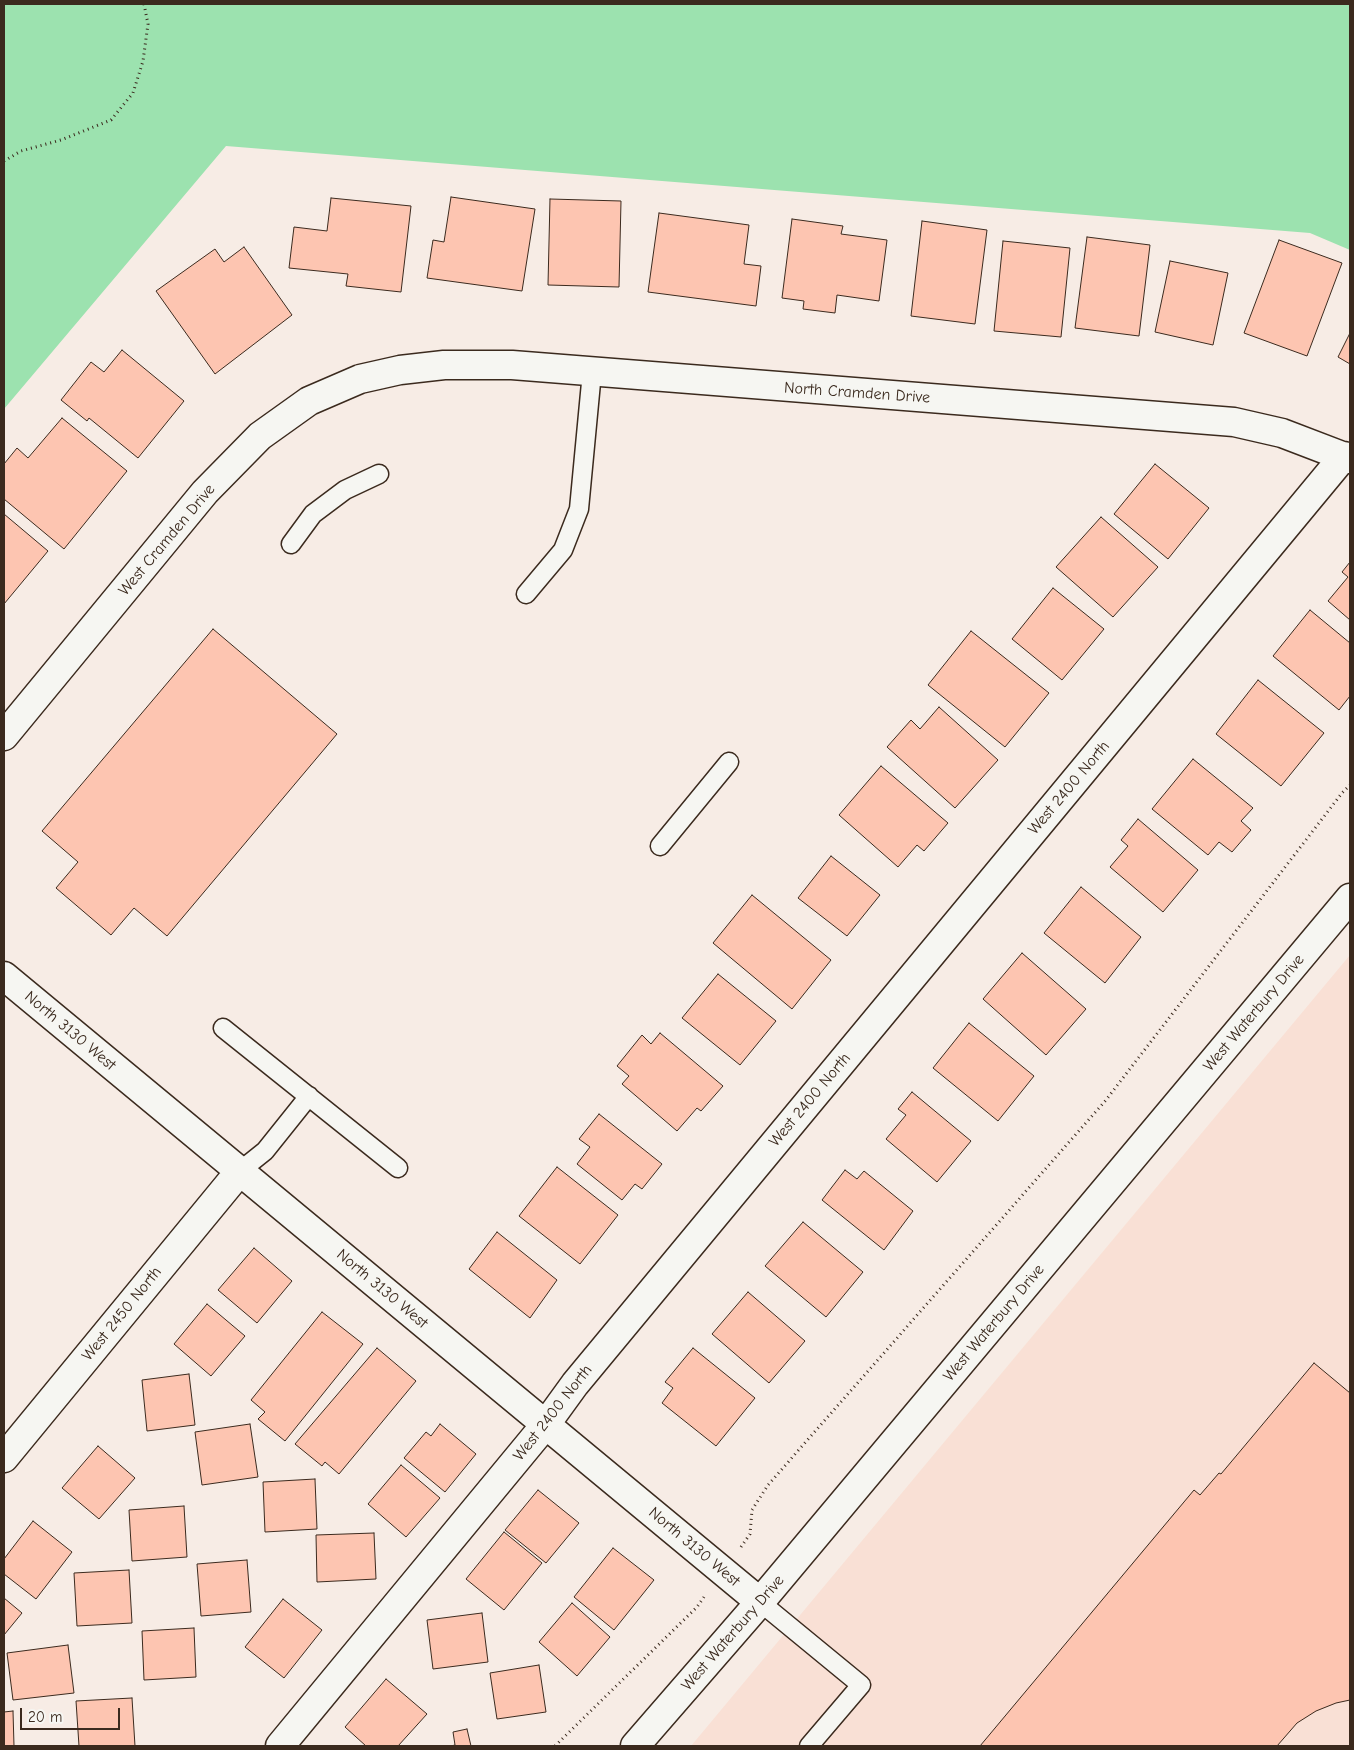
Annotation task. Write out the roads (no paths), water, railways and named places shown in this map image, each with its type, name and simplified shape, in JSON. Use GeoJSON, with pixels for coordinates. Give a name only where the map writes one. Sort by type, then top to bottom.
{"type":"FeatureCollection","features":[{"type":"Feature","properties":{"kind":"street","name":"North Cramden Drive"},"geometry":{"type":"LineString","coordinates":[[360,379],[400,370],[444,365],[512,365],[1234,422],[1282,433],[1347,457]]}},
{"type":"Feature","properties":{"kind":"street","name":"West Cramden Drive"},"geometry":{"type":"LineString","coordinates":[[4,736],[205,492],[260,436],[309,401],[360,379]]}},
{"type":"Feature","properties":{"kind":"street","name":"West 2400 North"},"geometry":{"type":"LineString","coordinates":[[280,1746],[546,1424],[581,1377],[1347,457]]}},
{"type":"Feature","properties":{"kind":"street","name":"West Waterbury Drive"},"geometry":{"type":"LineString","coordinates":[[636,1746],[760,1602],[1350,898]]}},
{"type":"Feature","properties":{"kind":"street","name":"North 3130 West"},"geometry":{"type":"LineString","coordinates":[[4,976],[760,1602]]}},
{"type":"Feature","properties":{"kind":"street","name":"West 2450 North"},"geometry":{"type":"LineString","coordinates":[[4,1458],[240,1171]]}},
{"type":"Feature","properties":{"kind":"lane"},"geometry":{"type":"LineString","coordinates":[[526,594],[563,550],[578,508],[592,372]]}},
{"type":"Feature","properties":{"kind":"lane"},"geometry":{"type":"LineString","coordinates":[[291,544],[314,514],[345,490],[379,474]]}},
{"type":"Feature","properties":{"kind":"lane"},"geometry":{"type":"LineString","coordinates":[[660,846],[729,762]]}},
{"type":"Feature","properties":{"kind":"lane"},"geometry":{"type":"LineString","coordinates":[[222,1028],[398,1168]]}},
{"type":"Feature","properties":{"kind":"lane"},"geometry":{"type":"LineString","coordinates":[[240,1171],[265,1150],[309,1096]]}},
{"type":"Feature","properties":{"kind":"lane"},"geometry":{"type":"LineString","coordinates":[[760,1602],[861,1685],[809,1746]]}}]}
